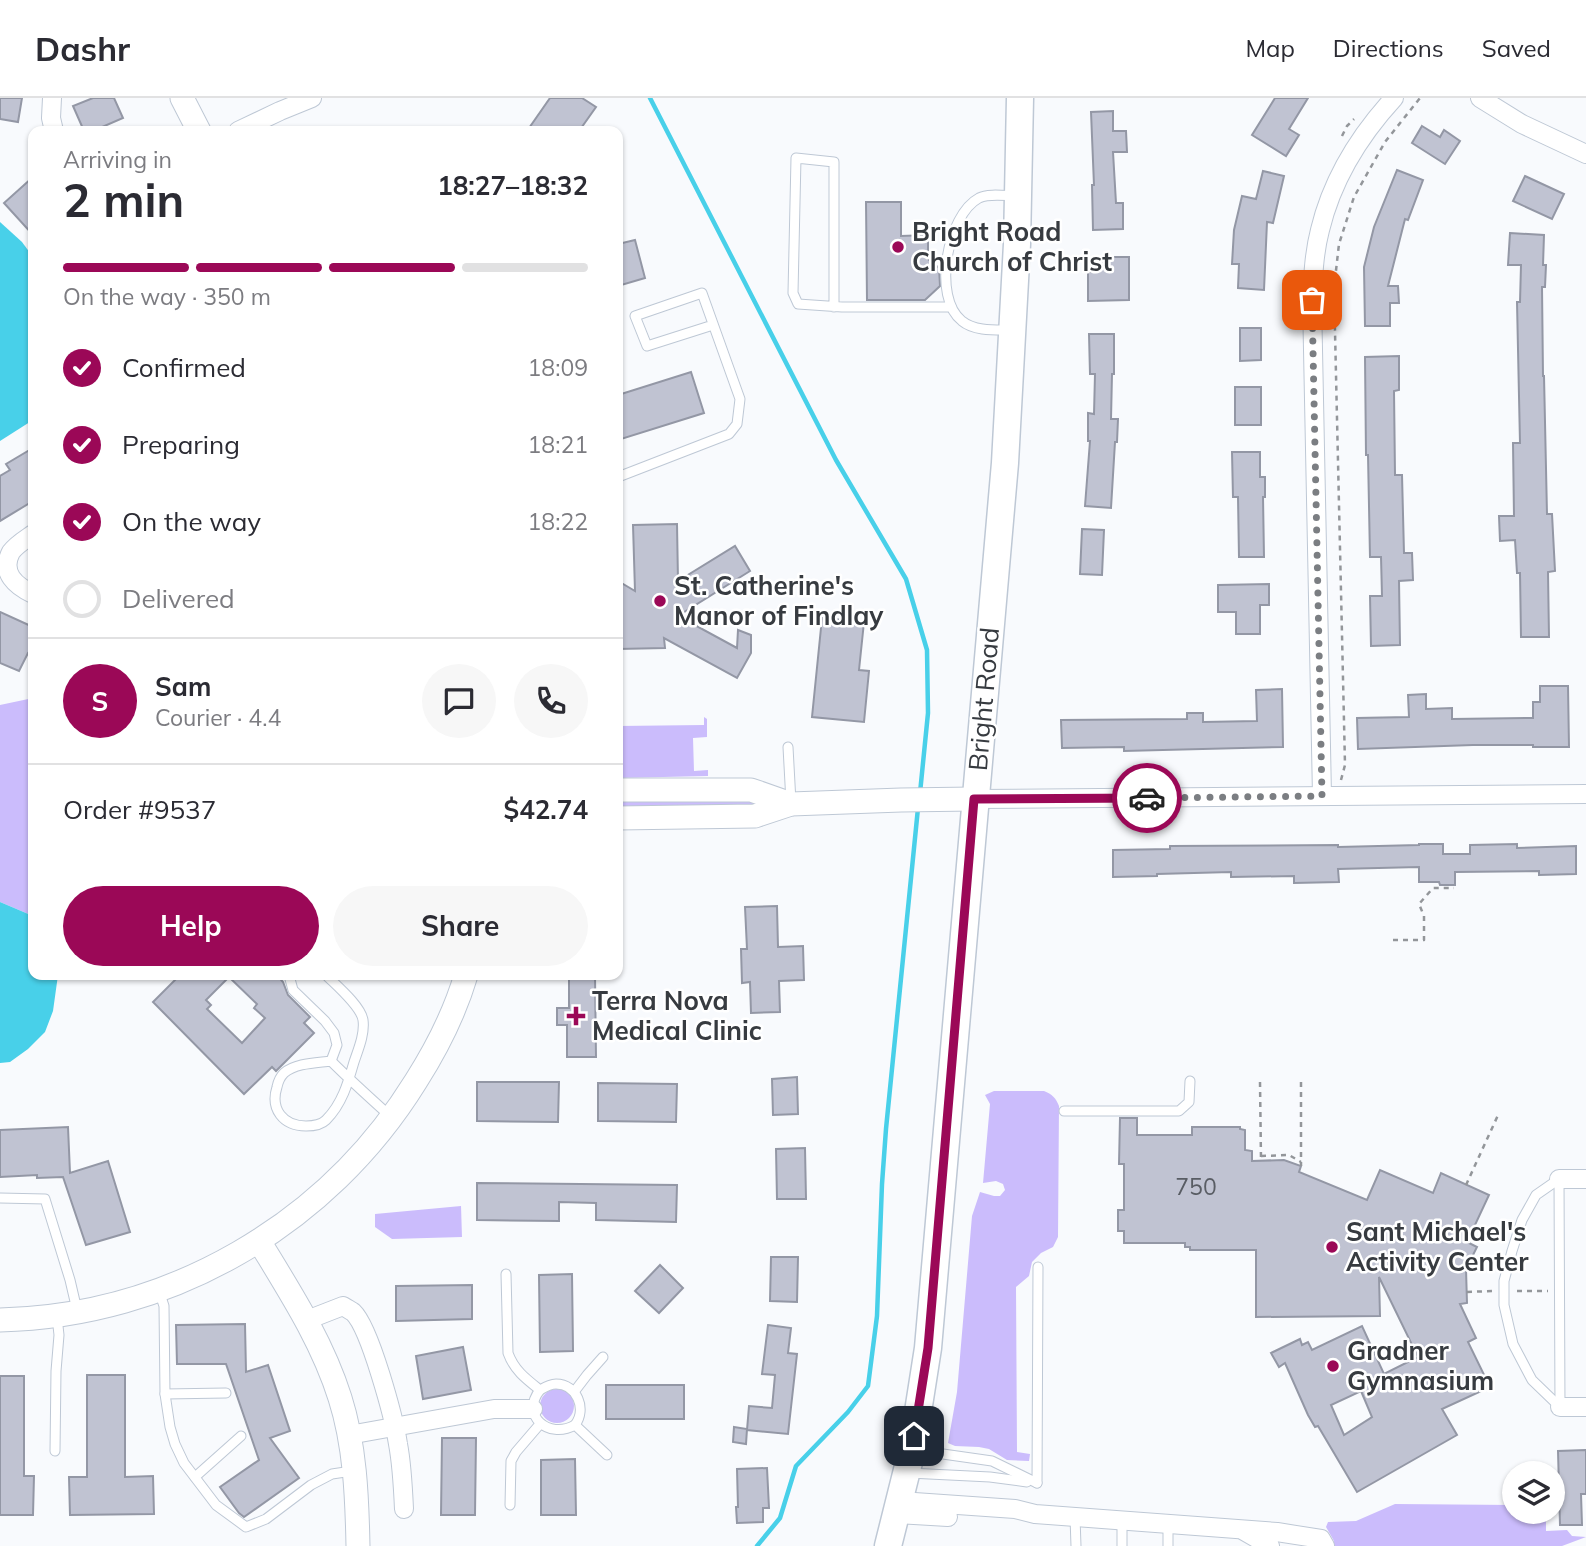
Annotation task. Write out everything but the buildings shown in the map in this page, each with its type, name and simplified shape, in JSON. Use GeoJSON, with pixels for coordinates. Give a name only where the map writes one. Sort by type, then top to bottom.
{"type":"FeatureCollection","features":[{"type":"Feature","properties":{"kind":"main road","name":"Bright Road"},"geometry":{"type":"LineString","coordinates":[[888,1546],[909,1462],[928,1348],[1005,463],[1013,330],[1020,98]]}},
{"type":"Feature","properties":{"kind":"street"},"geometry":{"type":"LineString","coordinates":[[52,98],[53,126]]}},
{"type":"Feature","properties":{"kind":"street"},"geometry":{"type":"LineString","coordinates":[[182,98],[196,126]]}},
{"type":"Feature","properties":{"kind":"street"},"geometry":{"type":"LineString","coordinates":[[248,126],[312,98]]}},
{"type":"Feature","properties":{"kind":"street"},"geometry":{"type":"LineString","coordinates":[[1322,796],[1312,300],[1314,265],[1319,232],[1332,191],[1355,146],[1394,98]]}},
{"type":"Feature","properties":{"kind":"street"},"geometry":{"type":"LineString","coordinates":[[1480,98],[1522,124],[1586,153]]}},
{"type":"Feature","properties":{"kind":"street"},"geometry":{"type":"LineString","coordinates":[[28,538],[9,554],[4,577],[28,591]]}},
{"type":"Feature","properties":{"kind":"street"},"geometry":{"type":"LineString","coordinates":[[623,790],[751,790],[791,804]]}},
{"type":"Feature","properties":{"kind":"street"},"geometry":{"type":"LineString","coordinates":[[623,818],[755,816],[791,804],[901,800],[1586,794]]}},
{"type":"Feature","properties":{"kind":"street"},"geometry":{"type":"LineString","coordinates":[[0,1320],[108,1306],[159,1291],[236,1255],[311,1203],[345,1172],[376,1138],[404,1101],[447,1023],[464,980]]}},
{"type":"Feature","properties":{"kind":"street"},"geometry":{"type":"LineString","coordinates":[[1559,1179],[1586,1179]]}},
{"type":"Feature","properties":{"kind":"street"},"geometry":{"type":"LineString","coordinates":[[258,1241],[307,1320],[337,1388],[349,1435],[354,1470],[358,1546]]}},
{"type":"Feature","properties":{"kind":"street"},"geometry":{"type":"LineString","coordinates":[[307,1320],[343,1306],[352,1311],[359,1320],[384,1384],[395,1428],[404,1508]]}},
{"type":"Feature","properties":{"kind":"street"},"geometry":{"type":"LineString","coordinates":[[1560,1407],[1586,1407]]}},
{"type":"Feature","properties":{"kind":"street"},"geometry":{"type":"LineString","coordinates":[[349,1435],[494,1409],[537,1417]]}},
{"type":"Feature","properties":{"kind":"street"},"geometry":{"type":"LineString","coordinates":[[899,1508],[1015,1509],[1035,1514],[1277,1532],[1321,1539],[1325,1546]]}},
{"type":"Feature","properties":{"kind":"street"},"geometry":{"type":"LineString","coordinates":[[1241,1529],[1270,1546]]}},
{"type":"Feature","properties":{"kind":"lane"},"geometry":{"type":"LineString","coordinates":[[834,307],[834,162],[796,158],[793,293],[797,304],[834,307],[951,307]]}},
{"type":"Feature","properties":{"kind":"lane"},"geometry":{"type":"LineString","coordinates":[[1013,330],[972,326],[961,320],[951,307],[946,269],[954,231],[964,214],[980,197],[1018,196]]}},
{"type":"Feature","properties":{"kind":"lane"},"geometry":{"type":"LineString","coordinates":[[623,475],[729,433],[737,424],[740,399],[702,293],[635,316],[647,346],[713,325]]}},
{"type":"Feature","properties":{"kind":"lane"},"geometry":{"type":"LineString","coordinates":[[788,747],[791,804]]}},
{"type":"Feature","properties":{"kind":"lane"},"geometry":{"type":"LineString","coordinates":[[290,980],[293,990],[334,1033],[337,1045],[331,1061]]}},
{"type":"Feature","properties":{"kind":"lane"},"geometry":{"type":"LineString","coordinates":[[331,980],[359,1010],[363,1020],[362,1036],[342,1099],[324,1122],[297,1126],[287,1122],[279,1115],[275,1106],[274,1095],[278,1081],[285,1072],[296,1066],[331,1061]]}},
{"type":"Feature","properties":{"kind":"lane"},"geometry":{"type":"LineString","coordinates":[[331,1061],[391,1117]]}},
{"type":"Feature","properties":{"kind":"lane"},"geometry":{"type":"LineString","coordinates":[[1064,1111],[1179,1111],[1189,1102],[1190,1082]]}},
{"type":"Feature","properties":{"kind":"lane"},"geometry":{"type":"LineString","coordinates":[[1559,1179],[1536,1195],[1522,1220],[1504,1281],[1504,1304],[1513,1344],[1532,1380],[1560,1407]]}},
{"type":"Feature","properties":{"kind":"lane"},"geometry":{"type":"LineString","coordinates":[[1559,1179],[1560,1407]]}},
{"type":"Feature","properties":{"kind":"lane"},"geometry":{"type":"LineString","coordinates":[[0,1198],[45,1199],[71,1280],[67,1313],[59,1335],[55,1451]]}},
{"type":"Feature","properties":{"kind":"lane"},"geometry":{"type":"LineString","coordinates":[[1037,1483],[1038,1267]]}},
{"type":"Feature","properties":{"kind":"lane"},"geometry":{"type":"LineString","coordinates":[[506,1274],[508,1353],[518,1372],[540,1390]]}},
{"type":"Feature","properties":{"kind":"lane"},"geometry":{"type":"LineString","coordinates":[[159,1291],[164,1306],[165,1394],[170,1427],[184,1463],[216,1505],[246,1527],[266,1519],[311,1485],[332,1474],[354,1470]]}},
{"type":"Feature","properties":{"kind":"lane"},"geometry":{"type":"LineString","coordinates":[[574,1392],[603,1357]]}},
{"type":"Feature","properties":{"kind":"lane"},"geometry":{"type":"LineString","coordinates":[[510,1505],[511,1461],[537,1417],[535,1398],[540,1390],[551,1384],[559,1384],[574,1392],[580,1406],[575,1425],[552,1430],[537,1417]]}},
{"type":"Feature","properties":{"kind":"lane"},"geometry":{"type":"LineString","coordinates":[[165,1394],[226,1393]]}},
{"type":"Feature","properties":{"kind":"lane"},"geometry":{"type":"LineString","coordinates":[[575,1425],[607,1455]]}},
{"type":"Feature","properties":{"kind":"lane"},"geometry":{"type":"LineString","coordinates":[[195,1477],[241,1436]]}},
{"type":"Feature","properties":{"kind":"lane"},"geometry":{"type":"LineString","coordinates":[[909,1462],[992,1461],[1037,1483]]}},
{"type":"Feature","properties":{"kind":"lane"},"geometry":{"type":"LineString","coordinates":[[909,1462],[1037,1483]]}},
{"type":"Feature","properties":{"kind":"lane"},"geometry":{"type":"LineString","coordinates":[[1075,1517],[1076,1546]]}},
{"type":"Feature","properties":{"kind":"lane"},"geometry":{"type":"LineString","coordinates":[[1122,1520],[1122,1546]]}},
{"type":"Feature","properties":{"kind":"lane"},"geometry":{"type":"LineString","coordinates":[[1168,1524],[1168,1546]]}},
{"type":"Feature","properties":{"kind":"path"},"geometry":{"type":"LineString","coordinates":[[1340,783],[1345,765],[1334,302],[1339,244],[1354,197],[1385,142],[1420,98]]}},
{"type":"Feature","properties":{"kind":"path"},"geometry":{"type":"LineString","coordinates":[[1393,940],[1424,940],[1424,916],[1419,904],[1433,888],[1454,888]]}},
{"type":"Feature","properties":{"kind":"path"},"geometry":{"type":"LineString","coordinates":[[1260,1082],[1261,1158],[1289,1155],[1301,1164],[1301,1082]]}},
{"type":"Feature","properties":{"kind":"path"},"geometry":{"type":"LineString","coordinates":[[1466,1185],[1499,1113]]}},
{"type":"Feature","properties":{"kind":"shaded area"},"geometry":{"type":"Polygon","coordinates":[[[28,699],[28,914],[0,902],[0,705],[28,699]]]}},
{"type":"Feature","properties":{"kind":"shaded area"},"geometry":{"type":"Polygon","coordinates":[[[704,717],[707,719],[707,737],[693,738],[694,771],[708,770],[708,776],[623,778],[623,726],[704,725],[704,717]]]}},
{"type":"Feature","properties":{"kind":"shaded area"},"geometry":{"type":"Polygon","coordinates":[[[753,798],[758,806],[623,813],[623,800],[753,798]]]}},
{"type":"Feature","properties":{"kind":"shaded area"},"geometry":{"type":"Polygon","coordinates":[[[994,1091],[1044,1091],[1057,1101],[1059,1106],[1058,1237],[1053,1247],[1032,1262],[1029,1276],[1016,1287],[1017,1452],[1030,1454],[1029,1461],[1007,1460],[989,1449],[948,1443],[957,1392],[972,1216],[980,1192],[1000,1196],[1005,1190],[1003,1184],[996,1181],[983,1183],[990,1104],[985,1095],[994,1091]]]}},
{"type":"Feature","properties":{"kind":"shaded area"},"geometry":{"type":"Polygon","coordinates":[[[461,1206],[462,1237],[392,1239],[375,1227],[375,1214],[461,1206]]]}},
{"type":"Feature","properties":{"kind":"shaded area"},"geometry":{"type":"Polygon","coordinates":[[[557,1389],[569,1394],[574,1406],[569,1418],[557,1423],[545,1418],[540,1406],[545,1394],[557,1389]]]}},
{"type":"Feature","properties":{"kind":"shaded area"},"geometry":{"type":"Polygon","coordinates":[[[1395,1504],[1502,1505],[1502,1524],[1546,1524],[1546,1531],[1567,1530],[1572,1536],[1586,1537],[1562,1546],[1334,1546],[1326,1527],[1328,1522],[1356,1521],[1395,1504]]]}},
{"type":"Feature","properties":{"kind":"water"},"geometry":{"type":"Polygon","coordinates":[[[0,222],[28,250],[28,423],[0,441],[0,222]]]}},
{"type":"Feature","properties":{"kind":"water"},"geometry":{"type":"Polygon","coordinates":[[[0,902],[28,914],[28,980],[57,980],[53,1011],[45,1032],[10,1062],[0,1063],[0,902]]]}},
{"type":"Feature","properties":{"kind":"waterway"},"geometry":{"type":"LineString","coordinates":[[650,98],[836,460],[906,579],[927,650],[928,713],[920,793]]}},
{"type":"Feature","properties":{"kind":"waterway"},"geometry":{"type":"LineString","coordinates":[[757,1546],[780,1518],[796,1466],[848,1412],[868,1386],[877,1316],[886,1129],[918,808]]}},
{"type":"Feature","properties":{"kind":"way so far"},"geometry":{"type":"LineString","coordinates":[[1147,798],[1322,796],[1312,300]]}},
{"type":"Feature","properties":{"kind":"place","name":"Bright Road Church of Christ"},"geometry":{"type":"Point","coordinates":[898,247]}},
{"type":"Feature","properties":{"kind":"place","name":"St. Catherine's Manor of Findlay"},"geometry":{"type":"Point","coordinates":[660,601]}},
{"type":"Feature","properties":{"kind":"place","name":"Terra Nova Medical Clinic"},"geometry":{"type":"Point","coordinates":[576,1016]}},
{"type":"Feature","properties":{"kind":"place","name":"Sant Michael's Activity Center"},"geometry":{"type":"Point","coordinates":[1332,1247]}},
{"type":"Feature","properties":{"kind":"place","name":"Gradner Gymnasium"},"geometry":{"type":"Point","coordinates":[1333,1366]}},
{"type":"Feature","properties":{"kind":"route"},"geometry":{"type":"LineString","coordinates":[[914,1436],[928,1348],[974,799],[1147,798]]}}]}
